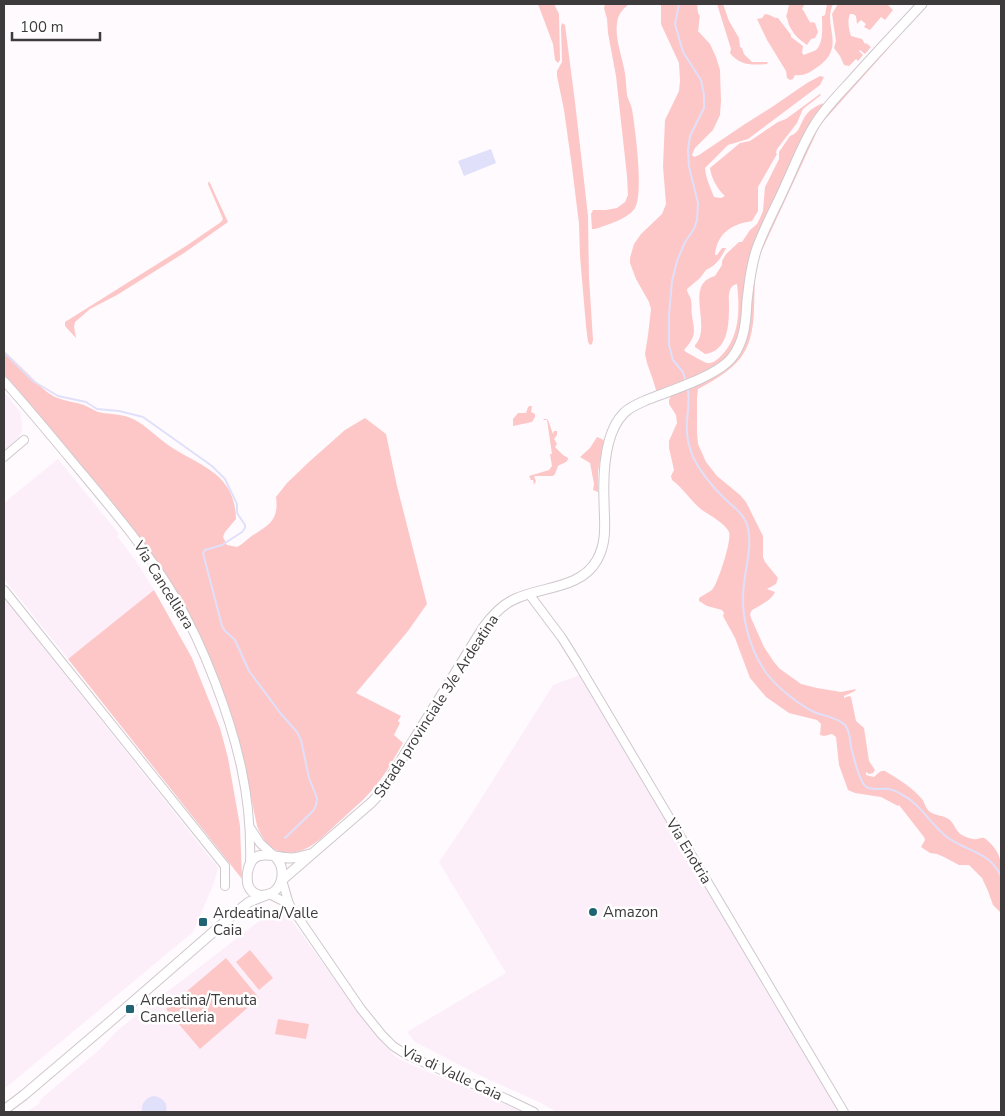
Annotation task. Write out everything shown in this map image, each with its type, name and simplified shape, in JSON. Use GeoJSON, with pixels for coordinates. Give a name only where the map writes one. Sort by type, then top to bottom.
{"type":"FeatureCollection","features":[{"type":"Feature","properties":{"kind":"main road","name":"Strada provinciale 3/e Ardeatina"},"geometry":{"type":"LineString","coordinates":[[282,880],[372,802],[382,791],[491,617],[510,601],[573,581],[587,572],[594,564],[600,553],[606,528],[604,471],[613,429],[629,409],[694,381],[730,361],[740,346],[745,328],[750,276],[757,249],[806,140],[830,105],[922,4]]}},
{"type":"Feature","properties":{"kind":"main road"},"geometry":{"type":"LineString","coordinates":[[235,912],[244,899],[250,863],[257,856],[273,855],[292,858],[312,853]]}},
{"type":"Feature","properties":{"kind":"main road"},"geometry":{"type":"LineString","coordinates":[[4,1110],[111,1021],[235,912],[249,902],[277,889],[282,880],[281,864],[273,855]]}},
{"type":"Feature","properties":{"kind":"main road"},"geometry":{"type":"LineString","coordinates":[[248,884],[255,893],[260,895],[268,894]]}},
{"type":"Feature","properties":{"kind":"street","name":"Via Cancelliera"},"geometry":{"type":"LineString","coordinates":[[4,381],[116,513],[148,556],[186,617],[213,677],[236,744],[244,779],[250,827],[250,863]]}},
{"type":"Feature","properties":{"kind":"street"},"geometry":{"type":"LineString","coordinates":[[4,457],[24,440]]}},
{"type":"Feature","properties":{"kind":"street"},"geometry":{"type":"LineString","coordinates":[[4,590],[225,866],[225,886]]}},
{"type":"Feature","properties":{"kind":"street","name":"Via Enotria"},"geometry":{"type":"LineString","coordinates":[[529,594],[562,638],[577,662],[844,1112]]}},
{"type":"Feature","properties":{"kind":"street","name":"Via Cancelliera"},"geometry":{"type":"LineString","coordinates":[[250,827],[260,843],[273,855]]}},
{"type":"Feature","properties":{"kind":"street","name":"Via di Valle Caia"},"geometry":{"type":"LineString","coordinates":[[282,880],[289,904],[360,1009],[393,1046],[407,1055],[534,1112]]}},
{"type":"Feature","properties":{"kind":"street"},"geometry":{"type":"LineString","coordinates":[[268,894],[289,904]]}},
{"type":"Feature","properties":{"kind":"shaded area"},"geometry":{"type":"Polygon","coordinates":[[[538,4],[554,4],[559,14],[560,60],[558,63],[555,60],[553,44],[538,4]]]}},
{"type":"Feature","properties":{"kind":"shaded area"},"geometry":{"type":"Polygon","coordinates":[[[605,4],[629,4],[618,17],[617,34],[625,71],[627,95],[632,107],[639,189],[638,200],[632,212],[617,221],[592,229],[591,214],[593,210],[617,208],[625,202],[628,195],[616,76],[604,8],[605,4]]]}},
{"type":"Feature","properties":{"kind":"shaded area"},"geometry":{"type":"Polygon","coordinates":[[[661,4],[697,4],[700,16],[698,31],[710,44],[720,70],[720,115],[713,130],[695,148],[692,155],[694,157],[807,83],[820,76],[824,77],[820,85],[748,139],[728,145],[705,168],[714,197],[721,198],[725,196],[715,184],[710,168],[740,143],[750,141],[821,95],[803,109],[797,123],[777,149],[777,154],[758,187],[758,211],[752,221],[738,224],[722,235],[716,247],[715,255],[722,248],[726,248],[719,260],[687,289],[691,300],[694,331],[693,338],[684,350],[705,362],[713,362],[727,349],[735,332],[738,313],[737,284],[732,286],[729,292],[729,319],[723,342],[713,352],[705,354],[695,347],[700,337],[701,328],[699,297],[701,288],[706,281],[715,276],[726,254],[739,242],[742,242],[750,230],[757,224],[763,211],[765,187],[779,159],[779,152],[790,136],[798,130],[808,113],[823,103],[821,111],[770,212],[736,344],[727,358],[707,372],[658,392],[645,354],[651,309],[636,279],[630,258],[634,244],[641,234],[662,214],[666,204],[663,166],[665,120],[679,91],[680,81],[679,63],[661,24],[661,4]]]}},
{"type":"Feature","properties":{"kind":"shaded area"},"geometry":{"type":"Polygon","coordinates":[[[717,4],[723,4],[729,21],[739,38],[740,47],[744,54],[752,62],[768,62],[767,64],[742,62],[730,53],[731,49],[717,4]]]}},
{"type":"Feature","properties":{"kind":"shaded area"},"geometry":{"type":"Polygon","coordinates":[[[827,4],[833,4],[830,12],[833,45],[831,52],[825,60],[809,73],[795,75],[790,80],[787,78],[786,71],[757,19],[762,18],[765,14],[778,18],[791,37],[803,46],[802,53],[804,55],[815,51],[819,47],[822,34],[822,16],[825,15],[827,4]]]}},
{"type":"Feature","properties":{"kind":"shaded area"},"geometry":{"type":"Polygon","coordinates":[[[838,4],[889,4],[893,10],[885,20],[881,17],[870,30],[864,27],[866,24],[861,20],[857,24],[856,16],[850,14],[848,22],[851,36],[862,39],[865,44],[871,47],[865,54],[860,50],[863,55],[858,61],[856,59],[849,66],[844,65],[834,48],[836,41],[832,14],[838,4]]]}},
{"type":"Feature","properties":{"kind":"shaded area"},"geometry":{"type":"Polygon","coordinates":[[[925,4],[928,4],[820,125],[757,261],[753,324],[746,349],[733,367],[698,389],[697,433],[698,444],[706,462],[717,476],[746,502],[763,536],[763,557],[765,562],[778,578],[776,584],[767,589],[775,592],[771,598],[752,610],[750,614],[764,647],[780,669],[801,684],[841,692],[856,689],[844,696],[844,698],[851,697],[856,721],[864,728],[869,761],[875,770],[869,774],[866,772],[866,775],[874,777],[880,772],[885,771],[914,791],[922,799],[930,812],[950,820],[960,834],[973,839],[984,838],[995,848],[1001,865],[1001,913],[993,905],[982,878],[969,865],[959,865],[937,854],[930,853],[921,847],[925,840],[924,837],[899,805],[881,797],[848,790],[839,765],[836,737],[832,734],[820,735],[821,724],[817,720],[789,713],[766,697],[750,678],[735,638],[723,616],[724,613],[722,610],[707,606],[699,601],[699,598],[715,586],[727,552],[729,532],[721,522],[702,510],[672,480],[671,476],[674,470],[669,441],[677,423],[676,415],[669,404],[669,400],[673,393],[717,375],[736,359],[755,260],[807,143],[824,116],[925,4]]]}},
{"type":"Feature","properties":{"kind":"shaded area"},"geometry":{"type":"Polygon","coordinates":[[[789,5],[804,5],[802,9],[808,20],[811,23],[815,23],[818,32],[815,38],[811,39],[807,45],[795,35],[786,16],[789,5]]]}},
{"type":"Feature","properties":{"kind":"shaded area"},"geometry":{"type":"Polygon","coordinates":[[[562,23],[565,25],[588,216],[593,340],[590,345],[586,326],[579,224],[564,110],[557,76],[557,71],[562,62],[562,23]]]}},
{"type":"Feature","properties":{"kind":"shaded area"},"geometry":{"type":"Polygon","coordinates":[[[209,181],[228,222],[184,253],[117,295],[90,309],[75,322],[76,338],[65,326],[65,322],[221,222],[223,219],[208,184],[209,181]]]}},
{"type":"Feature","properties":{"kind":"shaded area"},"geometry":{"type":"Polygon","coordinates":[[[4,351],[41,387],[55,397],[84,405],[98,412],[121,415],[135,420],[168,445],[214,473],[229,491],[234,503],[236,519],[223,537],[227,545],[237,547],[269,524],[275,516],[276,497],[287,483],[345,430],[365,418],[386,434],[427,604],[408,631],[356,693],[401,716],[394,735],[403,743],[377,785],[357,806],[314,844],[291,853],[273,849],[264,839],[257,826],[241,748],[225,697],[207,653],[161,568],[104,493],[4,374],[4,351]]]}},
{"type":"Feature","properties":{"kind":"shaded area"},"geometry":{"type":"Polygon","coordinates":[[[4,392],[20,412],[22,429],[19,437],[4,450],[4,392]]]}},
{"type":"Feature","properties":{"kind":"shaded area"},"geometry":{"type":"Polygon","coordinates":[[[530,406],[532,406],[531,412],[535,414],[532,422],[513,426],[513,419],[518,413],[526,413],[530,406]]]}},
{"type":"Feature","properties":{"kind":"shaded area"},"geometry":{"type":"Polygon","coordinates":[[[544,419],[548,420],[553,434],[554,431],[557,431],[554,439],[557,444],[555,447],[568,460],[558,466],[553,476],[535,476],[536,481],[534,485],[533,480],[529,476],[549,470],[552,466],[547,420],[544,419]]]}},
{"type":"Feature","properties":{"kind":"shaded area"},"geometry":{"type":"Polygon","coordinates":[[[597,437],[604,441],[598,471],[598,492],[593,490],[594,484],[590,463],[580,457],[590,448],[597,437]]]}},
{"type":"Feature","properties":{"kind":"shaded area"},"geometry":{"type":"Polygon","coordinates":[[[58,459],[119,534],[117,536],[136,561],[154,590],[68,659],[4,579],[4,503],[58,459]]]}},
{"type":"Feature","properties":{"kind":"shaded area"},"geometry":{"type":"Polygon","coordinates":[[[154,590],[192,658],[220,728],[228,758],[240,826],[242,879],[68,659],[154,590]]]}},
{"type":"Feature","properties":{"kind":"shaded area"},"geometry":{"type":"Polygon","coordinates":[[[4,598],[218,868],[214,883],[193,932],[4,1089],[4,598]]]}},
{"type":"Feature","properties":{"kind":"shaded area"},"geometry":{"type":"Polygon","coordinates":[[[582,674],[839,1112],[557,1112],[415,1042],[407,1032],[506,973],[439,862],[553,685],[582,674]]]}},
{"type":"Feature","properties":{"kind":"shaded area"},"geometry":{"type":"Polygon","coordinates":[[[275,909],[287,914],[359,1013],[396,1057],[522,1112],[26,1112],[39,1104],[41,1099],[99,1050],[119,1029],[275,909]]]}},
{"type":"Feature","properties":{"kind":"shaded area"},"geometry":{"type":"Polygon","coordinates":[[[250,950],[273,978],[259,990],[236,962],[250,950]]]}},
{"type":"Feature","properties":{"kind":"shaded area"},"geometry":{"type":"Polygon","coordinates":[[[226,958],[259,998],[200,1049],[166,1009],[226,958]]]}},
{"type":"Feature","properties":{"kind":"shaded area"},"geometry":{"type":"Polygon","coordinates":[[[278,1019],[309,1024],[306,1039],[275,1034],[278,1019]]]}},
{"type":"Feature","properties":{"kind":"water"},"geometry":{"type":"Polygon","coordinates":[[[491,149],[496,163],[464,176],[458,161],[491,149]]]}},
{"type":"Feature","properties":{"kind":"water"},"geometry":{"type":"Polygon","coordinates":[[[153,1096],[164,1101],[166,1112],[142,1112],[144,1102],[153,1096]]]}},
{"type":"Feature","properties":{"kind":"waterway"},"geometry":{"type":"LineString","coordinates":[[679,4],[675,24],[683,52],[701,80],[704,95],[704,108],[690,136],[688,150],[689,167],[698,203],[697,220],[677,261],[672,281],[669,315],[669,345],[673,360],[683,372],[686,382]]}},
{"type":"Feature","properties":{"kind":"waterway"},"geometry":{"type":"LineString","coordinates":[[4,352],[33,381],[58,396],[86,402],[97,409],[119,411],[143,417],[212,466],[225,479],[237,504],[237,513],[245,528],[222,545],[205,550],[203,553],[222,626],[235,640],[249,671],[297,732],[301,740],[309,778],[317,798],[313,811],[285,838]]}},
{"type":"Feature","properties":{"kind":"waterway"},"geometry":{"type":"LineString","coordinates":[[687,386],[689,400],[687,432],[693,457],[710,483],[741,514],[748,528],[749,549],[743,608],[751,643],[767,674],[782,690],[808,709],[834,718],[847,727],[857,768],[867,788],[892,790],[908,798],[947,837],[990,861],[1001,876]]}},
{"type":"Feature","properties":{"kind":"place","name":"Amazon"},"geometry":{"type":"Point","coordinates":[593,912]}},
{"type":"Feature","properties":{"kind":"place","name":"Ardeatina/Valle Caia"},"geometry":{"type":"Point","coordinates":[203,922]}},
{"type":"Feature","properties":{"kind":"place","name":"Ardeatina/Tenuta Cancelleria"},"geometry":{"type":"Point","coordinates":[130,1009]}}]}
